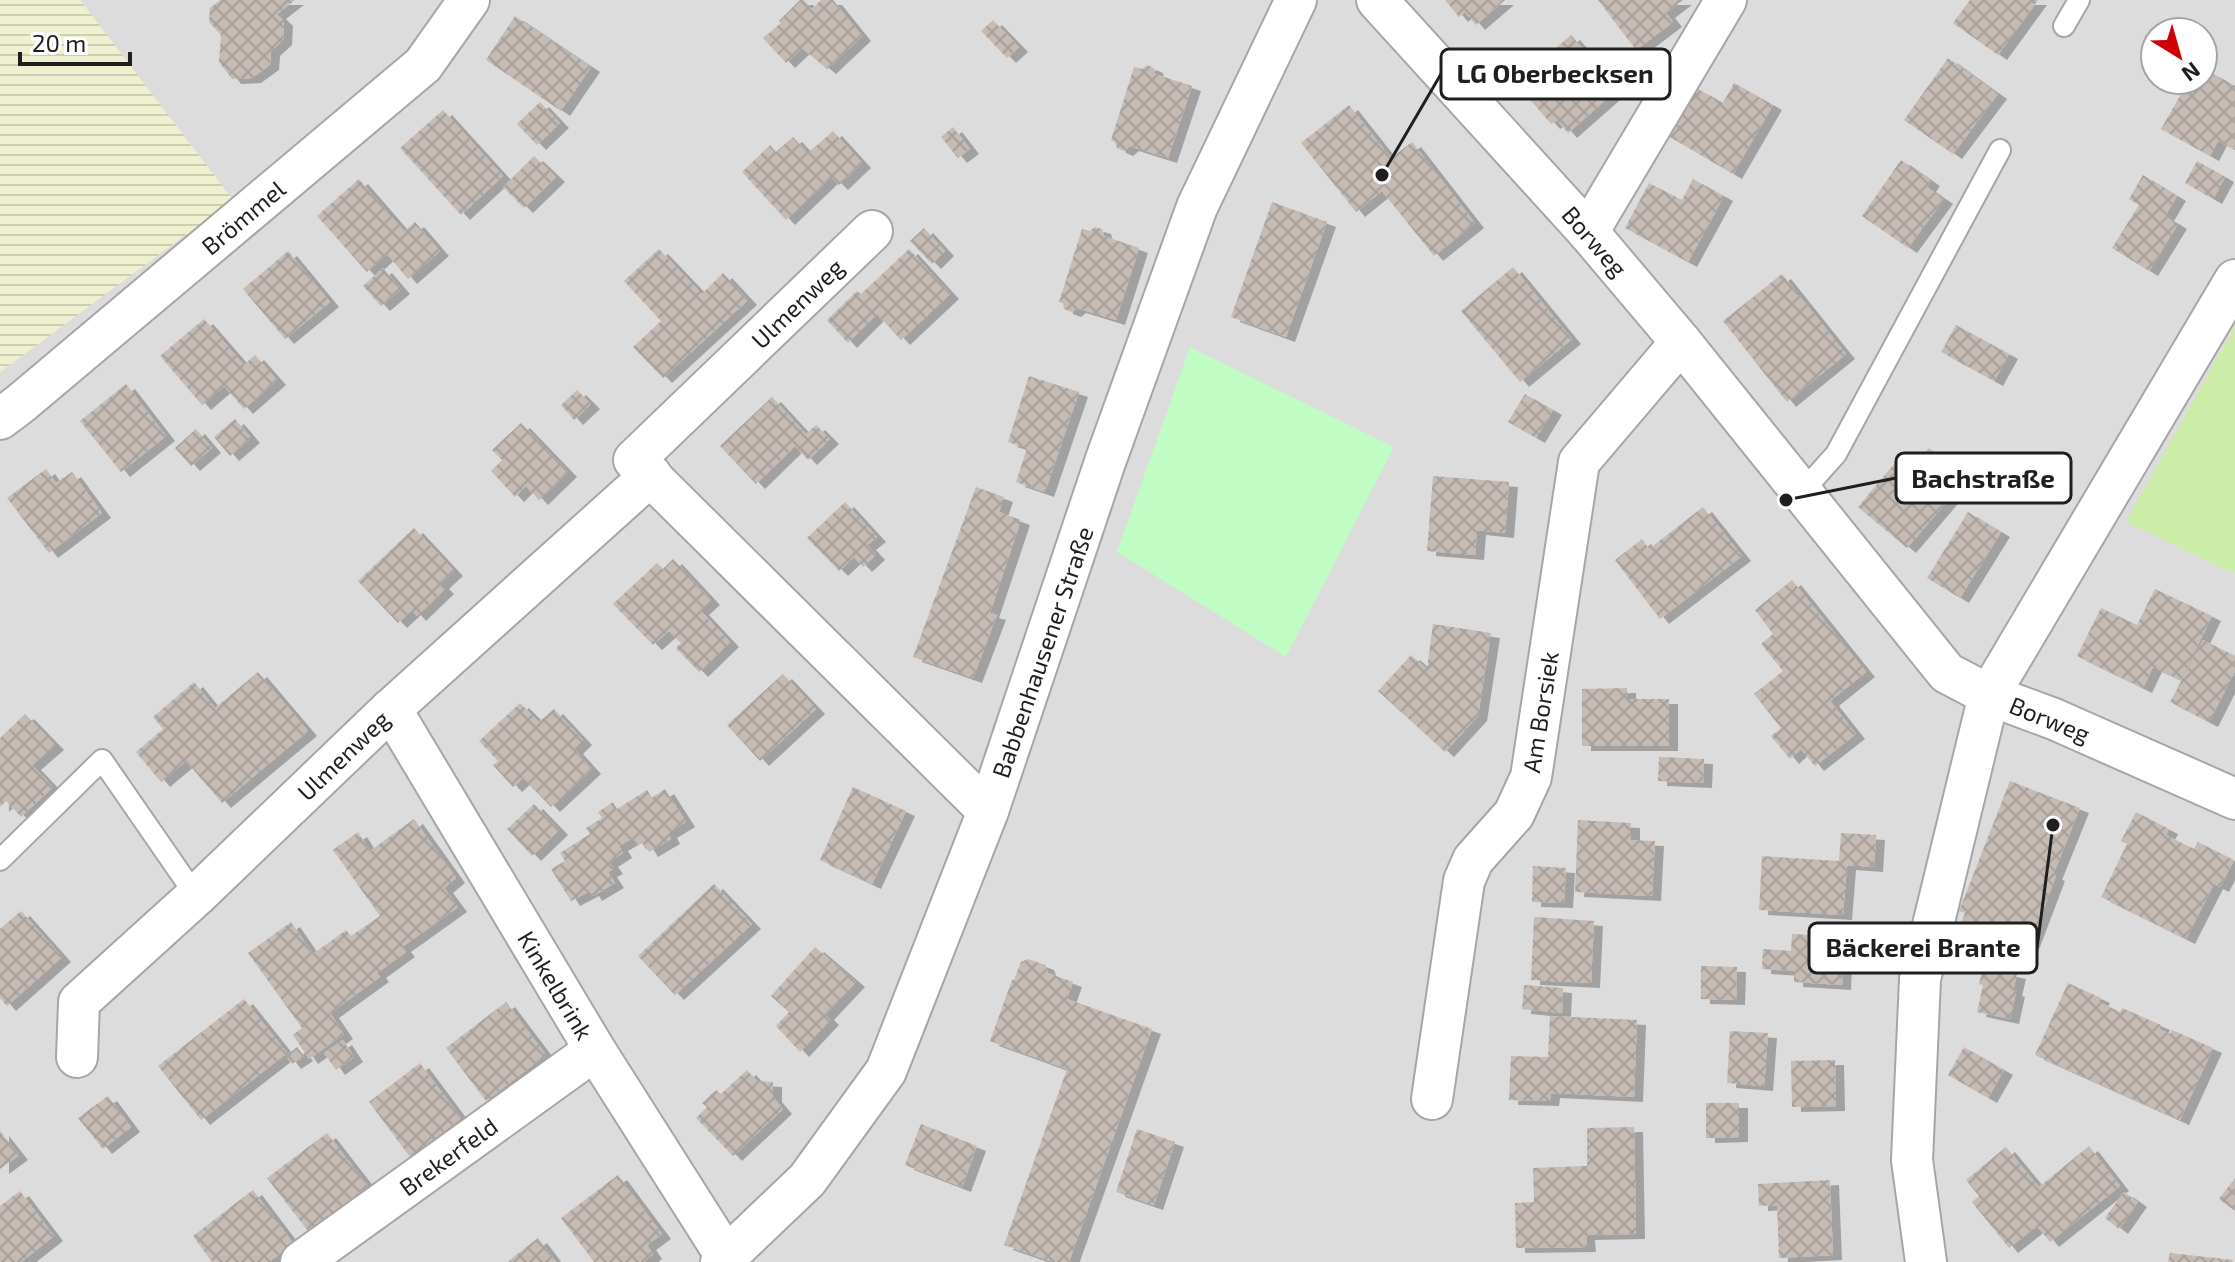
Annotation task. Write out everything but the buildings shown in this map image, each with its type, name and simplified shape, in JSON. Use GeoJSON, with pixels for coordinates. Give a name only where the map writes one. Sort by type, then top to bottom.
{"type":"FeatureCollection","features":[{"type":"Feature","properties":{"kind":"street","name":"Brömmel"},"geometry":{"type":"LineString","coordinates":[[0,419],[423,65],[469,0]]}},
{"type":"Feature","properties":{"kind":"street","name":"Babbenhausener Straße"},"geometry":{"type":"LineString","coordinates":[[724,1260],[807,1180],[886,1071],[988,811],[1105,462],[1197,207],[1296,0]]}},
{"type":"Feature","properties":{"kind":"street","name":"Borweg"},"geometry":{"type":"LineString","coordinates":[[1377,0],[1588,232],[1681,342],[1947,673],[1989,695],[2054,719],[2235,799]]}},
{"type":"Feature","properties":{"kind":"street"},"geometry":{"type":"LineString","coordinates":[[1588,232],[1726,0]]}},
{"type":"Feature","properties":{"kind":"street","name":"Ulmenweg"},"geometry":{"type":"LineString","coordinates":[[77,1057],[79,1002],[196,896],[391,709],[651,475],[634,460],[872,231]]}},
{"type":"Feature","properties":{"kind":"street"},"geometry":{"type":"LineString","coordinates":[[1926,1262],[1912,1160],[1920,979],[1989,695],[2235,280]]}},
{"type":"Feature","properties":{"kind":"street","name":"Am Borsiek"},"geometry":{"type":"LineString","coordinates":[[1432,1099],[1464,881],[1473,860],[1514,814],[1531,777],[1579,462],[1681,342]]}},
{"type":"Feature","properties":{"kind":"street"},"geometry":{"type":"LineString","coordinates":[[651,475],[988,811]]}},
{"type":"Feature","properties":{"kind":"street","name":"Kinkelbrink"},"geometry":{"type":"LineString","coordinates":[[391,709],[724,1260]]}},
{"type":"Feature","properties":{"kind":"street","name":"Brekerfeld"},"geometry":{"type":"LineString","coordinates":[[301,1262],[595,1050]]}},
{"type":"Feature","properties":{"kind":"lane"},"geometry":{"type":"LineString","coordinates":[[2064,26],[2079,0]]}},
{"type":"Feature","properties":{"kind":"lane"},"geometry":{"type":"LineString","coordinates":[[1802,492],[1836,454],[2000,150]]}},
{"type":"Feature","properties":{"kind":"lane"},"geometry":{"type":"LineString","coordinates":[[0,860],[102,760],[196,896]]}},
{"type":"Feature","properties":{"kind":"shaded area"},"geometry":{"type":"Polygon","coordinates":[[[80,0],[2235,0],[2235,326],[2127,522],[2235,574],[2235,1262],[0,1262],[0,372],[232,200],[80,0]]]}},
{"type":"Feature","properties":{"kind":"green space"},"geometry":{"type":"Polygon","coordinates":[[[0,0],[80,0],[233,200],[0,372],[0,0]]]}},
{"type":"Feature","properties":{"kind":"green space"},"geometry":{"type":"Polygon","coordinates":[[[2235,326],[2235,574],[2126,522],[2235,326]]]}},
{"type":"Feature","properties":{"kind":"green space"},"geometry":{"type":"Polygon","coordinates":[[[1190,347],[1394,447],[1286,657],[1117,552],[1190,347]]]}},
{"type":"Feature","properties":{"kind":"place","name":"LG Oberbecksen"},"geometry":{"type":"Point","coordinates":[1382,175]}},
{"type":"Feature","properties":{"kind":"place","name":"Bachstraße"},"geometry":{"type":"Point","coordinates":[1786,500]}},
{"type":"Feature","properties":{"kind":"place","name":"Bäckerei Brante"},"geometry":{"type":"Point","coordinates":[2053,825]}}]}
